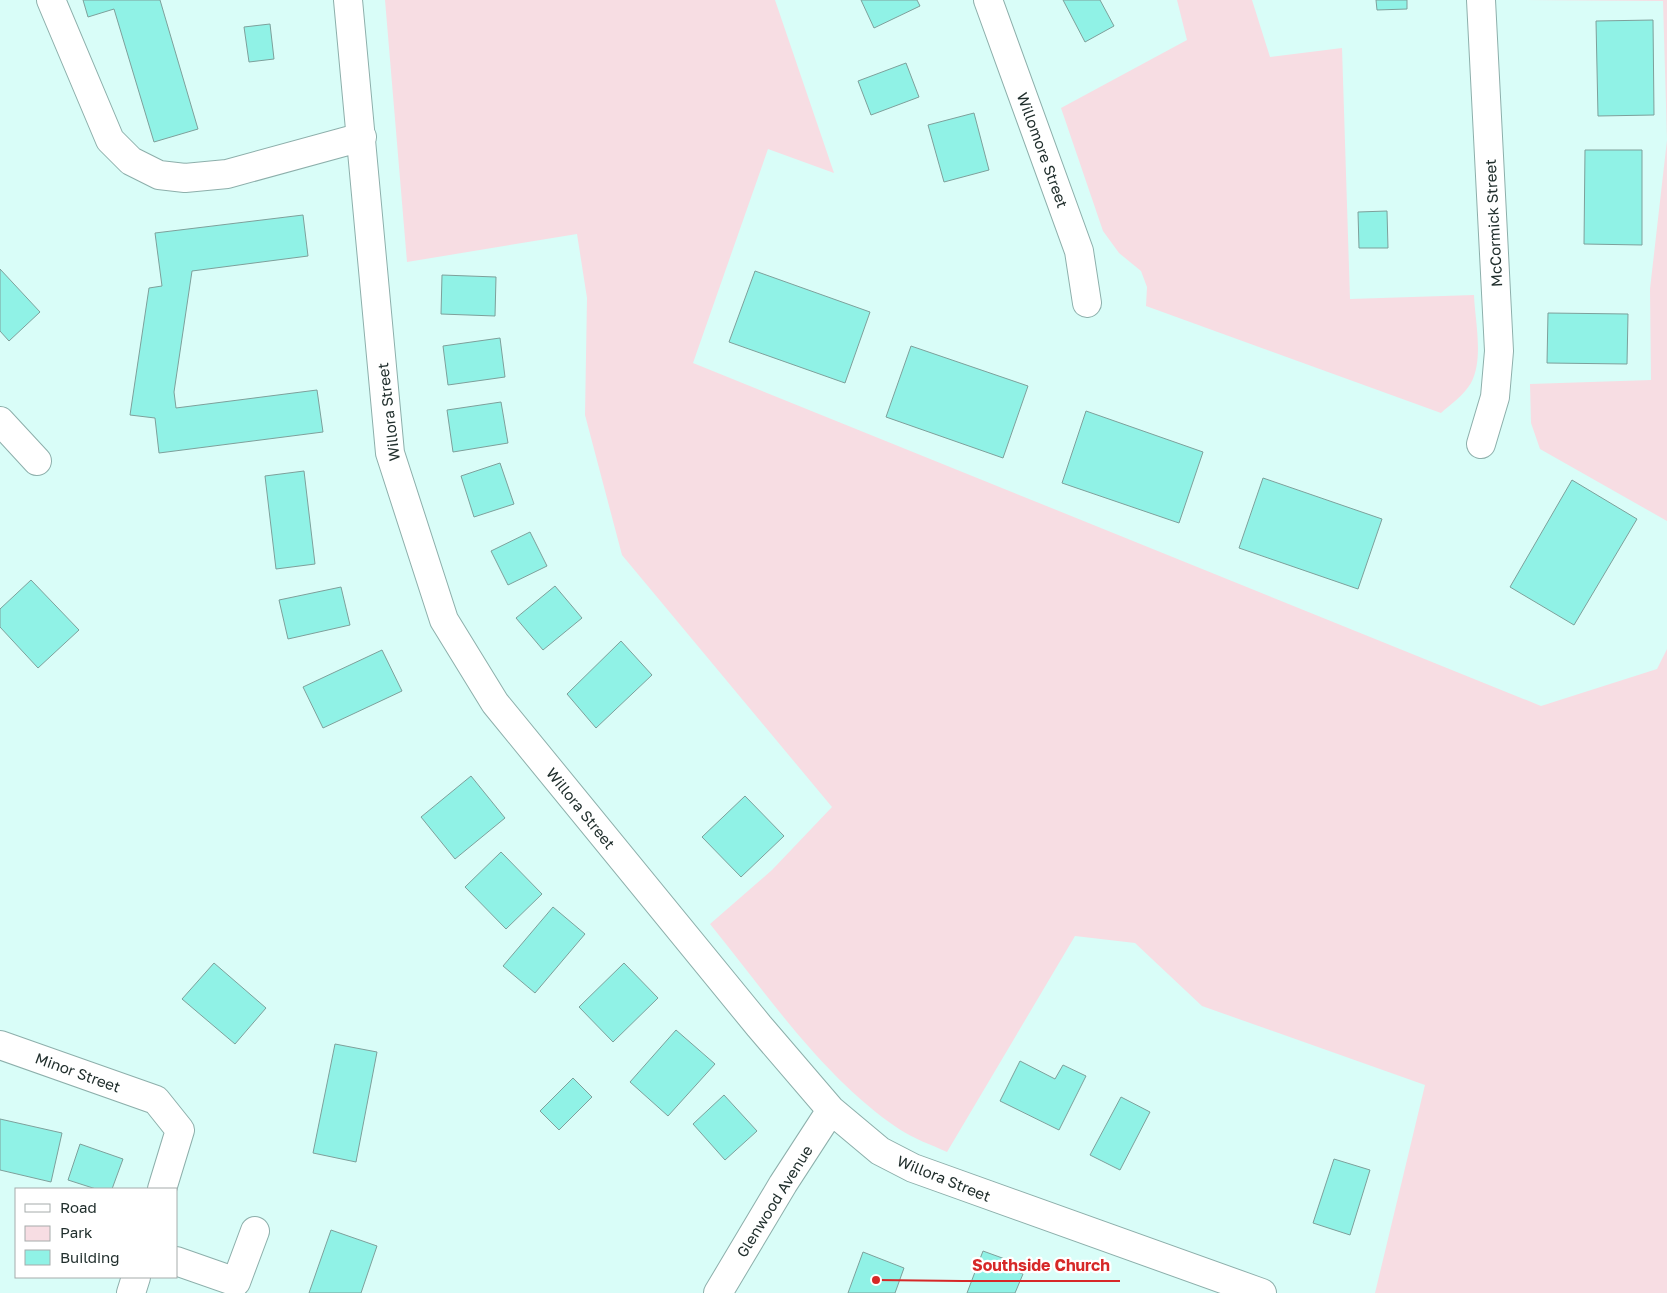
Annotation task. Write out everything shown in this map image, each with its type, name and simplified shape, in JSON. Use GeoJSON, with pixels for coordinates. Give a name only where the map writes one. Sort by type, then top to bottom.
{"type":"FeatureCollection","features":[{"type":"Feature","properties":{"kind":"street"},"geometry":{"type":"LineString","coordinates":[[51,0],[110,140],[131,161],[159,175],[185,178],[227,174],[362,138]]}},
{"type":"Feature","properties":{"kind":"street","name":"Willora Street"},"geometry":{"type":"LineString","coordinates":[[348,0],[390,453],[444,620],[495,703],[753,1019],[832,1110],[880,1151],[913,1168],[1262,1293]]}},
{"type":"Feature","properties":{"kind":"street","name":"Willomore Street"},"geometry":{"type":"LineString","coordinates":[[988,0],[1079,251],[1087,304]]}},
{"type":"Feature","properties":{"kind":"street","name":"McCormick Street"},"geometry":{"type":"LineString","coordinates":[[1481,0],[1499,352],[1496,397],[1481,444]]}},
{"type":"Feature","properties":{"kind":"street"},"geometry":{"type":"LineString","coordinates":[[0,421],[37,461]]}},
{"type":"Feature","properties":{"kind":"street","name":"Minor Street"},"geometry":{"type":"LineString","coordinates":[[0,1045],[156,1100],[180,1130],[162,1188]]}},
{"type":"Feature","properties":{"kind":"street","name":"Glenwood Avenue"},"geometry":{"type":"LineString","coordinates":[[718,1293],[783,1184],[832,1110]]}},
{"type":"Feature","properties":{"kind":"street"},"geometry":{"type":"LineString","coordinates":[[178,1262],[234,1288],[255,1231]]}},
{"type":"Feature","properties":{"kind":"street"},"geometry":{"type":"LineString","coordinates":[[131,1293],[136,1278]]}},
{"type":"Feature","properties":{"kind":"green space"},"geometry":{"type":"Polygon","coordinates":[[[385,0],[775,0],[834,173],[768,149],[693,363],[1541,706],[1657,669],[1667,649],[1667,1293],[1375,1293],[1425,1085],[1202,1006],[1135,943],[1075,936],[947,1152],[899,1129],[845,1085],[797,1034],[710,924],[772,870],[832,807],[622,555],[585,415],[587,298],[577,234],[407,262],[385,0]]]}},
{"type":"Feature","properties":{"kind":"green space"},"geometry":{"type":"Polygon","coordinates":[[[1177,0],[1252,0],[1270,57],[1342,48],[1350,299],[1474,295],[1478,340],[1475,373],[1465,391],[1441,413],[1146,306],[1147,287],[1141,271],[1119,253],[1103,231],[1061,108],[1187,40],[1177,0]]]}},
{"type":"Feature","properties":{"kind":"green space"},"geometry":{"type":"Polygon","coordinates":[[[1509,0],[1667,0],[1667,140],[1663,1],[1509,0]]]}},
{"type":"Feature","properties":{"kind":"green space"},"geometry":{"type":"Polygon","coordinates":[[[1667,140],[1667,521],[1540,449],[1531,423],[1530,384],[1651,380],[1650,289],[1667,140]]]}},
{"type":"Feature","properties":{"kind":"building"},"geometry":{"type":"Polygon","coordinates":[[[83,0],[160,0],[198,129],[154,142],[114,9],[88,17],[83,0]]]}},
{"type":"Feature","properties":{"kind":"building"},"geometry":{"type":"Polygon","coordinates":[[[861,0],[917,0],[920,6],[874,28],[861,0]]]}},
{"type":"Feature","properties":{"kind":"building"},"geometry":{"type":"Polygon","coordinates":[[[1063,0],[1100,0],[1114,26],[1085,42],[1063,0]]]}},
{"type":"Feature","properties":{"kind":"building"},"geometry":{"type":"Polygon","coordinates":[[[1376,0],[1407,0],[1407,9],[1377,10],[1376,0]]]}},
{"type":"Feature","properties":{"kind":"building"},"geometry":{"type":"Polygon","coordinates":[[[1653,20],[1654,115],[1598,116],[1596,21],[1653,20]]]}},
{"type":"Feature","properties":{"kind":"building"},"geometry":{"type":"Polygon","coordinates":[[[270,24],[274,59],[249,62],[244,27],[270,24]]]}},
{"type":"Feature","properties":{"kind":"building"},"geometry":{"type":"Polygon","coordinates":[[[906,63],[919,97],[871,115],[858,81],[906,63]]]}},
{"type":"Feature","properties":{"kind":"building"},"geometry":{"type":"Polygon","coordinates":[[[974,113],[989,170],[944,182],[928,125],[974,113]]]}},
{"type":"Feature","properties":{"kind":"building"},"geometry":{"type":"Polygon","coordinates":[[[1585,150],[1642,150],[1642,245],[1584,244],[1585,150]]]}},
{"type":"Feature","properties":{"kind":"building"},"geometry":{"type":"Polygon","coordinates":[[[1387,211],[1388,248],[1359,248],[1358,212],[1387,211]]]}},
{"type":"Feature","properties":{"kind":"building"},"geometry":{"type":"Polygon","coordinates":[[[303,215],[308,256],[192,271],[174,392],[176,408],[317,390],[323,432],[159,453],[155,418],[130,415],[149,288],[162,286],[155,233],[303,215]]]}},
{"type":"Feature","properties":{"kind":"building"},"geometry":{"type":"Polygon","coordinates":[[[0,269],[40,312],[9,341],[0,331],[0,269]]]}},
{"type":"Feature","properties":{"kind":"building"},"geometry":{"type":"Polygon","coordinates":[[[755,271],[870,312],[845,383],[729,342],[755,271]]]}},
{"type":"Feature","properties":{"kind":"building"},"geometry":{"type":"Polygon","coordinates":[[[442,275],[496,277],[495,316],[441,314],[442,275]]]}},
{"type":"Feature","properties":{"kind":"building"},"geometry":{"type":"Polygon","coordinates":[[[1548,313],[1628,314],[1627,364],[1547,363],[1548,313]]]}},
{"type":"Feature","properties":{"kind":"building"},"geometry":{"type":"Polygon","coordinates":[[[500,338],[505,377],[448,385],[443,346],[500,338]]]}},
{"type":"Feature","properties":{"kind":"building"},"geometry":{"type":"Polygon","coordinates":[[[911,346],[1028,386],[1003,458],[886,417],[911,346]]]}},
{"type":"Feature","properties":{"kind":"building"},"geometry":{"type":"Polygon","coordinates":[[[501,402],[508,443],[453,452],[447,410],[501,402]]]}},
{"type":"Feature","properties":{"kind":"building"},"geometry":{"type":"Polygon","coordinates":[[[1086,411],[1203,452],[1179,523],[1062,483],[1086,411]]]}},
{"type":"Feature","properties":{"kind":"building"},"geometry":{"type":"Polygon","coordinates":[[[500,463],[514,504],[474,517],[461,476],[500,463]]]}},
{"type":"Feature","properties":{"kind":"building"},"geometry":{"type":"Polygon","coordinates":[[[304,471],[315,564],[276,569],[265,476],[304,471]]]}},
{"type":"Feature","properties":{"kind":"building"},"geometry":{"type":"Polygon","coordinates":[[[1263,478],[1382,519],[1358,589],[1239,548],[1263,478]]]}},
{"type":"Feature","properties":{"kind":"building"},"geometry":{"type":"Polygon","coordinates":[[[1572,480],[1637,519],[1574,625],[1510,587],[1572,480]]]}},
{"type":"Feature","properties":{"kind":"building"},"geometry":{"type":"Polygon","coordinates":[[[530,532],[547,566],[508,585],[491,551],[530,532]]]}},
{"type":"Feature","properties":{"kind":"building"},"geometry":{"type":"Polygon","coordinates":[[[31,580],[79,630],[38,668],[0,627],[0,609],[31,580]]]}},
{"type":"Feature","properties":{"kind":"building"},"geometry":{"type":"Polygon","coordinates":[[[555,586],[582,618],[543,650],[516,618],[555,586]]]}},
{"type":"Feature","properties":{"kind":"building"},"geometry":{"type":"Polygon","coordinates":[[[341,587],[350,625],[288,639],[279,600],[341,587]]]}},
{"type":"Feature","properties":{"kind":"building"},"geometry":{"type":"Polygon","coordinates":[[[621,641],[652,675],[596,728],[567,694],[621,641]]]}},
{"type":"Feature","properties":{"kind":"building"},"geometry":{"type":"Polygon","coordinates":[[[382,650],[402,691],[323,728],[303,687],[382,650]]]}},
{"type":"Feature","properties":{"kind":"building"},"geometry":{"type":"Polygon","coordinates":[[[471,776],[505,818],[455,859],[421,817],[471,776]]]}},
{"type":"Feature","properties":{"kind":"building"},"geometry":{"type":"Polygon","coordinates":[[[745,796],[784,836],[741,877],[702,837],[745,796]]]}},
{"type":"Feature","properties":{"kind":"building"},"geometry":{"type":"Polygon","coordinates":[[[501,852],[542,894],[506,929],[465,887],[501,852]]]}},
{"type":"Feature","properties":{"kind":"building"},"geometry":{"type":"Polygon","coordinates":[[[553,907],[585,934],[535,993],[503,966],[553,907]]]}},
{"type":"Feature","properties":{"kind":"building"},"geometry":{"type":"Polygon","coordinates":[[[214,963],[266,1008],[235,1044],[182,999],[214,963]]]}},
{"type":"Feature","properties":{"kind":"building"},"geometry":{"type":"Polygon","coordinates":[[[624,963],[658,998],[613,1042],[579,1007],[624,963]]]}},
{"type":"Feature","properties":{"kind":"building"},"geometry":{"type":"Polygon","coordinates":[[[676,1030],[715,1064],[668,1116],[630,1082],[676,1030]]]}},
{"type":"Feature","properties":{"kind":"building"},"geometry":{"type":"Polygon","coordinates":[[[335,1044],[377,1052],[356,1162],[313,1153],[335,1044]]]}},
{"type":"Feature","properties":{"kind":"building"},"geometry":{"type":"Polygon","coordinates":[[[1020,1061],[1055,1079],[1063,1065],[1086,1076],[1059,1130],[1000,1101],[1020,1061]]]}},
{"type":"Feature","properties":{"kind":"building"},"geometry":{"type":"Polygon","coordinates":[[[573,1078],[592,1097],[559,1130],[540,1111],[573,1078]]]}},
{"type":"Feature","properties":{"kind":"building"},"geometry":{"type":"Polygon","coordinates":[[[724,1095],[757,1131],[725,1160],[693,1124],[724,1095]]]}},
{"type":"Feature","properties":{"kind":"building"},"geometry":{"type":"Polygon","coordinates":[[[1121,1097],[1150,1112],[1120,1170],[1090,1155],[1121,1097]]]}},
{"type":"Feature","properties":{"kind":"building"},"geometry":{"type":"Polygon","coordinates":[[[0,1119],[62,1133],[51,1182],[0,1170],[0,1119]]]}},
{"type":"Feature","properties":{"kind":"building"},"geometry":{"type":"Polygon","coordinates":[[[80,1144],[123,1159],[112,1188],[93,1188],[68,1180],[80,1144]]]}},
{"type":"Feature","properties":{"kind":"building"},"geometry":{"type":"Polygon","coordinates":[[[1334,1159],[1370,1170],[1350,1235],[1313,1223],[1334,1159]]]}},
{"type":"Feature","properties":{"kind":"building"},"geometry":{"type":"Polygon","coordinates":[[[331,1230],[377,1246],[361,1293],[309,1293],[331,1230]]]}},
{"type":"Feature","properties":{"kind":"building"},"geometry":{"type":"Polygon","coordinates":[[[983,1251],[1005,1259],[1002,1266],[1023,1274],[1015,1293],[967,1293],[983,1251]]]}},
{"type":"Feature","properties":{"kind":"building"},"geometry":{"type":"Polygon","coordinates":[[[863,1252],[904,1268],[895,1293],[848,1293],[863,1252]]]}},
{"type":"Feature","properties":{"kind":"place","name":"Southside Church"},"geometry":{"type":"Point","coordinates":[876,1280]}}]}
